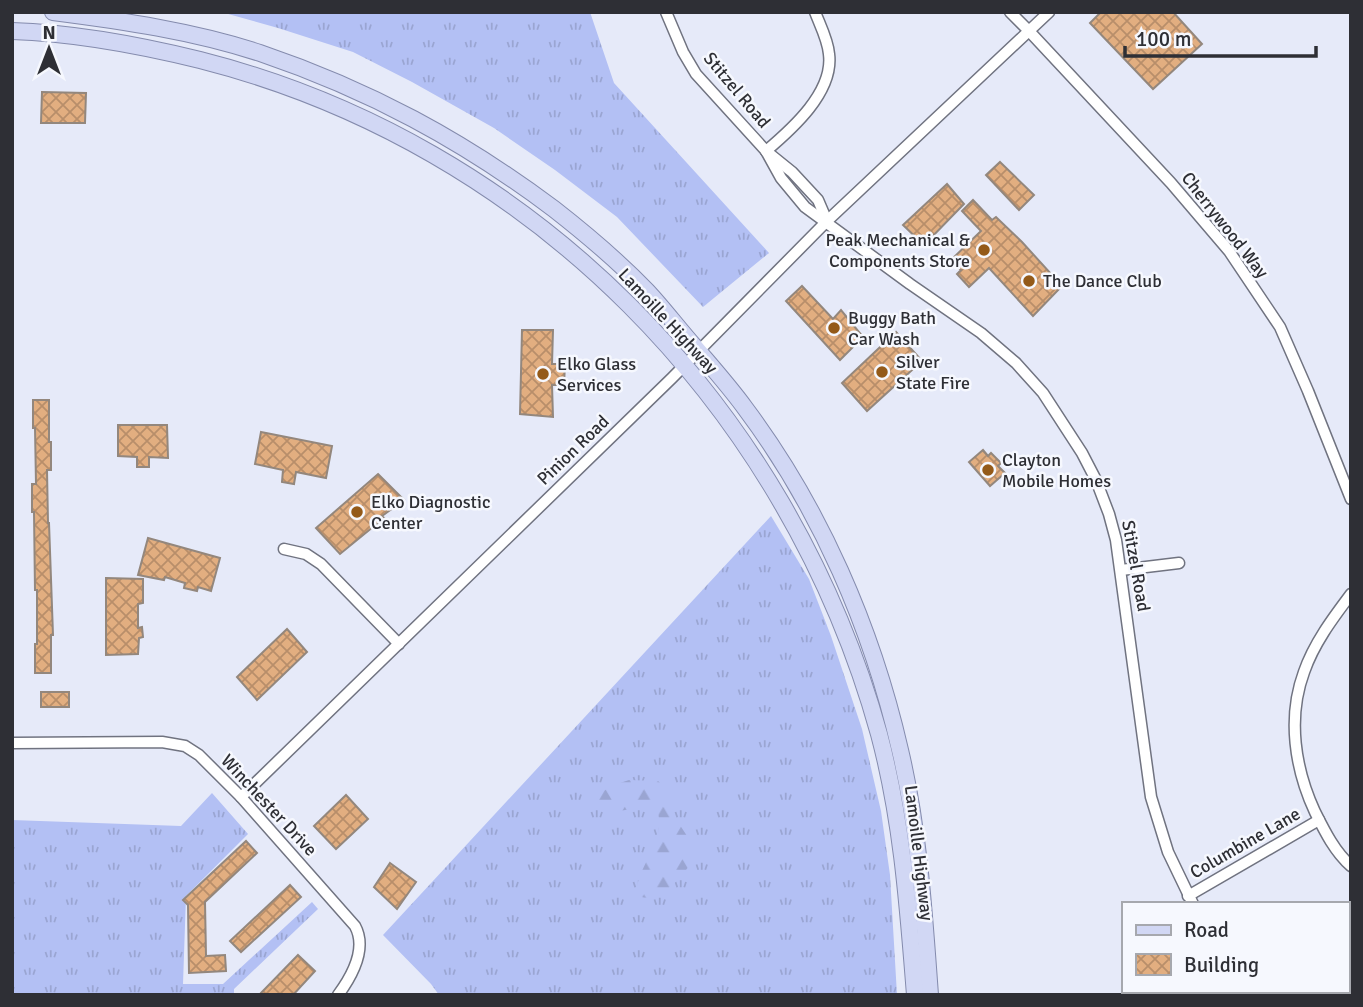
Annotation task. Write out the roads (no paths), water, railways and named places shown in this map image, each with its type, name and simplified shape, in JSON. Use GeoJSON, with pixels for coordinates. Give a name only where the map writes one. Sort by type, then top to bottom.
{"type":"FeatureCollection","features":[{"type":"Feature","properties":{"kind":"main road","name":"Lamoille Highway"},"geometry":{"type":"LineString","coordinates":[[53,12],[159,28],[257,52],[339,83],[405,114],[478,155],[586,234],[647,291],[699,351],[767,439],[806,501],[839,567],[874,659],[900,749],[910,795],[930,995]]}},
{"type":"Feature","properties":{"kind":"main road","name":"Lamoille Highway"},"geometry":{"type":"LineString","coordinates":[[12,32],[83,37],[150,47],[230,68],[341,107],[392,132],[455,166],[561,242],[598,274],[685,365],[738,433],[802,538],[853,656],[878,733],[900,835],[915,995]]}},
{"type":"Feature","properties":{"kind":"street","name":"Stitzel Road"},"geometry":{"type":"LineString","coordinates":[[666,12],[683,52],[696,74],[766,151],[781,178],[805,207],[981,333],[1016,363],[1042,393],[1082,453],[1096,480],[1116,540],[1151,797],[1168,852],[1190,900]]}},
{"type":"Feature","properties":{"kind":"street"},"geometry":{"type":"LineString","coordinates":[[766,151],[786,135],[811,107],[825,83],[830,68],[830,52],[815,12]]}},
{"type":"Feature","properties":{"kind":"street","name":"Cherrywood Way"},"geometry":{"type":"LineString","coordinates":[[1010,12],[1171,183],[1229,251],[1280,327],[1351,499]]}},
{"type":"Feature","properties":{"kind":"street","name":"Pinion Road"},"geometry":{"type":"LineString","coordinates":[[241,797],[685,365],[827,221],[1049,12]]}},
{"type":"Feature","properties":{"kind":"street"},"geometry":{"type":"LineString","coordinates":[[284,549],[306,554],[321,564],[399,644]]}},
{"type":"Feature","properties":{"kind":"street"},"geometry":{"type":"LineString","coordinates":[[1121,570],[1179,563]]}},
{"type":"Feature","properties":{"kind":"street"},"geometry":{"type":"LineString","coordinates":[[1351,594],[1335,615],[1304,672],[1297,695],[1294,732],[1306,793],[1333,845],[1351,866]]}},
{"type":"Feature","properties":{"kind":"street","name":"Winchester Drive"},"geometry":{"type":"LineString","coordinates":[[12,743],[162,742],[185,746],[200,755],[241,797],[355,926],[359,934],[355,966],[338,995]]}},
{"type":"Feature","properties":{"kind":"street","name":"Columbine Lane"},"geometry":{"type":"LineString","coordinates":[[1190,900],[1319,820]]}},
{"type":"Feature","properties":{"kind":"place","name":"Peak Mechanical & Components Store"},"geometry":{"type":"Point","coordinates":[984,250]}},
{"type":"Feature","properties":{"kind":"place","name":"The Dance Club"},"geometry":{"type":"Point","coordinates":[1029,281]}},
{"type":"Feature","properties":{"kind":"place","name":"Buggy Bath Car Wash"},"geometry":{"type":"Point","coordinates":[834,328]}},
{"type":"Feature","properties":{"kind":"place","name":"Silver State Fire"},"geometry":{"type":"Point","coordinates":[882,372]}},
{"type":"Feature","properties":{"kind":"place","name":"Elko Glass Services"},"geometry":{"type":"Point","coordinates":[543,374]}},
{"type":"Feature","properties":{"kind":"place","name":"Clayton Mobile Homes"},"geometry":{"type":"Point","coordinates":[988,470]}},
{"type":"Feature","properties":{"kind":"place","name":"Elko Diagnostic Center"},"geometry":{"type":"Point","coordinates":[357,512]}}]}
